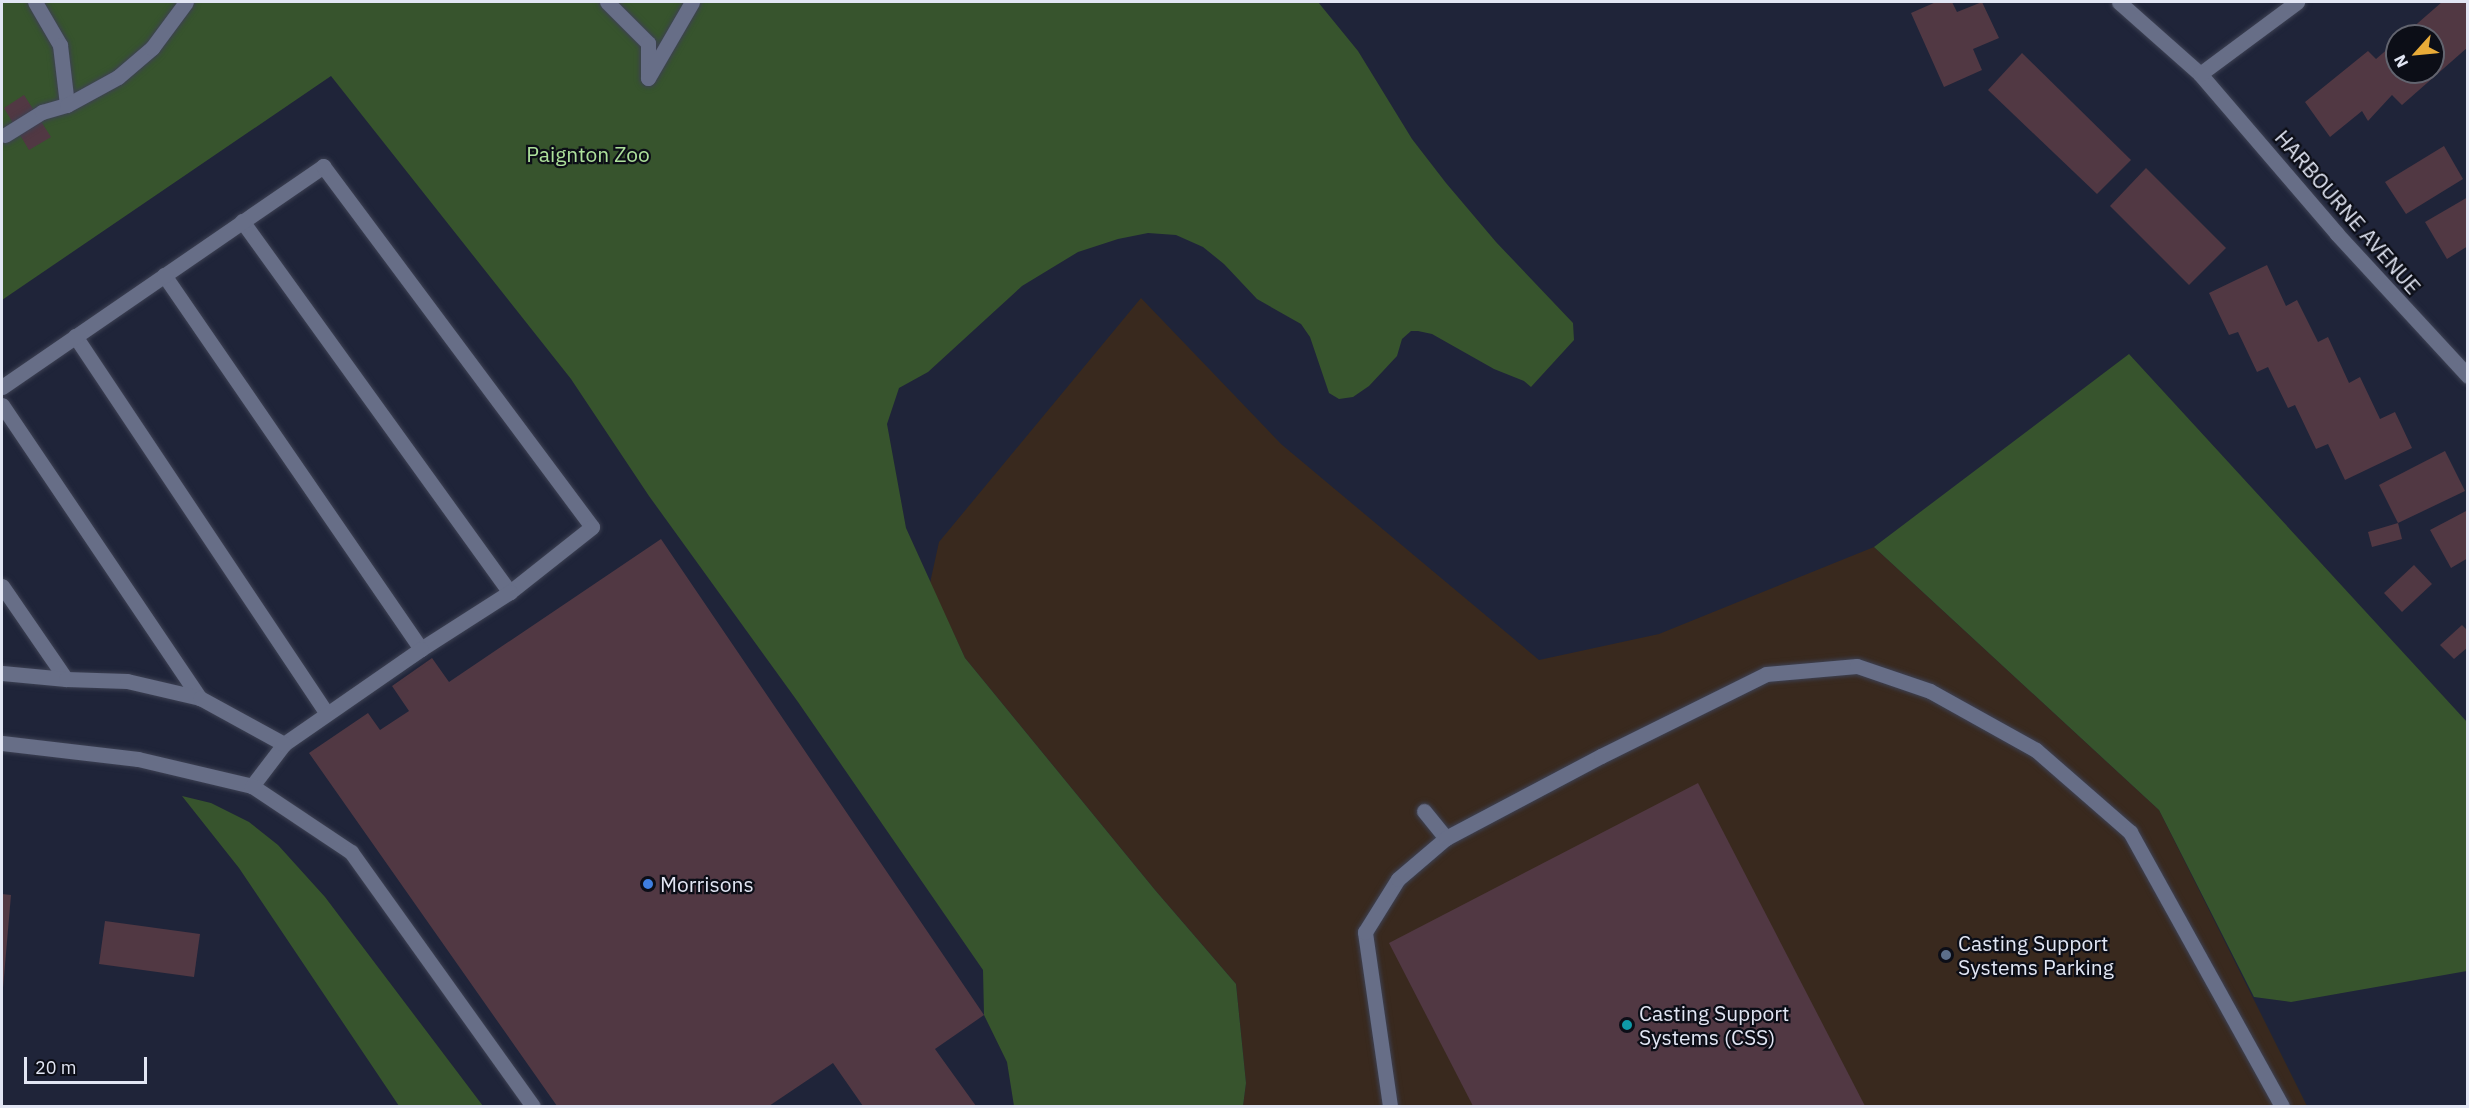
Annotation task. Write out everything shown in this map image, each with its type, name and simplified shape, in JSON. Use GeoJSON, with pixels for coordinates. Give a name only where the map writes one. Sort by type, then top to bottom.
{"type":"FeatureCollection","features":[{"type":"Feature","properties":{"kind":"street"},"geometry":{"type":"LineString","coordinates":[[34,2],[60,45],[67,105]]}},
{"type":"Feature","properties":{"kind":"street"},"geometry":{"type":"LineString","coordinates":[[5,135],[42,112],[67,105],[118,77],[152,48],[186,2]]}},
{"type":"Feature","properties":{"kind":"street"},"geometry":{"type":"LineString","coordinates":[[607,2],[648,43],[648,78],[692,2]]}},
{"type":"Feature","properties":{"kind":"street","name":"HARBOURNE AVENUE"},"geometry":{"type":"LineString","coordinates":[[2119,2],[2200,74],[2337,234],[2468,376]]}},
{"type":"Feature","properties":{"kind":"street"},"geometry":{"type":"LineString","coordinates":[[2200,74],[2297,2]]}},
{"type":"Feature","properties":{"kind":"street"},"geometry":{"type":"LineString","coordinates":[[2,387],[323,166],[592,527],[510,592],[421,649],[284,744],[252,786]]}},
{"type":"Feature","properties":{"kind":"street"},"geometry":{"type":"LineString","coordinates":[[242,222],[510,592]]}},
{"type":"Feature","properties":{"kind":"street"},"geometry":{"type":"LineString","coordinates":[[164,275],[421,649]]}},
{"type":"Feature","properties":{"kind":"street"},"geometry":{"type":"LineString","coordinates":[[75,336],[326,713]]}},
{"type":"Feature","properties":{"kind":"street"},"geometry":{"type":"LineString","coordinates":[[2,405],[200,698]]}},
{"type":"Feature","properties":{"kind":"street"},"geometry":{"type":"LineString","coordinates":[[2,586],[66,680]]}},
{"type":"Feature","properties":{"kind":"street"},"geometry":{"type":"LineString","coordinates":[[1390,1107],[1365,932],[1398,879],[1446,838],[1601,756],[1766,674],[1857,666],[1930,691],[2036,750],[2130,832],[2282,1107]]}},
{"type":"Feature","properties":{"kind":"street"},"geometry":{"type":"LineString","coordinates":[[2,673],[66,680],[127,681],[200,698],[284,744]]}},
{"type":"Feature","properties":{"kind":"street"},"geometry":{"type":"LineString","coordinates":[[2,743],[138,759],[252,786],[351,852],[533,1107]]}},
{"type":"Feature","properties":{"kind":"street"},"geometry":{"type":"LineString","coordinates":[[1424,811],[1446,838]]}},
{"type":"Feature","properties":{"kind":"shaded area"},"geometry":{"type":"Polygon","coordinates":[[[1141,298],[1281,444],[1539,660],[1659,634],[1874,547],[2159,810],[2307,1106],[1243,1106],[1246,1083],[1236,984],[1155,890],[965,658],[930,583],[939,542],[1141,298]]]}},
{"type":"Feature","properties":{"kind":"green space","name":"Paignton Zoo"},"geometry":{"type":"Polygon","coordinates":[[[2,2],[1318,2],[1358,51],[1412,139],[1446,183],[1496,242],[1573,323],[1574,340],[1531,387],[1524,381],[1494,369],[1432,334],[1411,331],[1402,339],[1397,356],[1369,386],[1353,397],[1339,399],[1329,393],[1310,337],[1301,324],[1257,299],[1224,264],[1203,247],[1176,235],[1148,233],[1118,239],[1078,252],[1022,286],[928,372],[899,388],[887,424],[906,528],[965,658],[1155,890],[1236,984],[1246,1083],[1243,1106],[1014,1106],[1007,1062],[984,1015],[983,970],[798,702],[649,496],[571,379],[331,76],[2,300],[2,2]]]}},
{"type":"Feature","properties":{"kind":"green space"},"geometry":{"type":"Polygon","coordinates":[[[2129,354],[2467,722],[2467,971],[2291,1002],[2254,997],[2159,810],[1874,547],[2129,354]]]}},
{"type":"Feature","properties":{"kind":"green space"},"geometry":{"type":"Polygon","coordinates":[[[182,796],[211,803],[249,822],[278,845],[325,897],[483,1106],[399,1106],[239,868],[182,796]]]}},
{"type":"Feature","properties":{"kind":"building"},"geometry":{"type":"Polygon","coordinates":[[[1936,2],[1952,2],[1957,12],[1982,2],[1999,38],[1973,49],[1982,70],[1944,87],[1911,13],[1936,2]]]}},
{"type":"Feature","properties":{"kind":"building"},"geometry":{"type":"Polygon","coordinates":[[[2442,2],[2468,2],[2468,47],[2445,67],[2445,24],[2417,24],[2442,2]]]}},
{"type":"Feature","properties":{"kind":"building"},"geometry":{"type":"Polygon","coordinates":[[[2368,51],[2376,59],[2385,51],[2385,84],[2426,84],[2402,105],[2392,95],[2368,121],[2362,111],[2330,137],[2305,102],[2368,51]]]}},
{"type":"Feature","properties":{"kind":"building"},"geometry":{"type":"Polygon","coordinates":[[[2022,53],[2131,160],[2097,194],[1988,90],[2022,53]]]}},
{"type":"Feature","properties":{"kind":"building"},"geometry":{"type":"Polygon","coordinates":[[[24,95],[51,137],[29,150],[4,108],[24,95]]]}},
{"type":"Feature","properties":{"kind":"building"},"geometry":{"type":"Polygon","coordinates":[[[2444,146],[2463,179],[2406,214],[2385,182],[2444,146]]]}},
{"type":"Feature","properties":{"kind":"building"},"geometry":{"type":"Polygon","coordinates":[[[2146,168],[2226,248],[2189,285],[2110,206],[2146,168]]]}},
{"type":"Feature","properties":{"kind":"building"},"geometry":{"type":"Polygon","coordinates":[[[2468,197],[2468,246],[2447,259],[2425,222],[2468,197]]]}},
{"type":"Feature","properties":{"kind":"building"},"geometry":{"type":"Polygon","coordinates":[[[2267,265],[2286,306],[2297,300],[2318,342],[2328,337],[2349,383],[2360,377],[2380,419],[2395,412],[2412,448],[2345,480],[2328,444],[2316,449],[2295,405],[2288,408],[2268,367],[2257,372],[2238,332],[2229,335],[2209,293],[2267,265]]]}},
{"type":"Feature","properties":{"kind":"building"},"geometry":{"type":"Polygon","coordinates":[[[2445,451],[2465,491],[2398,523],[2379,485],[2445,451]]]}},
{"type":"Feature","properties":{"kind":"building"},"geometry":{"type":"Polygon","coordinates":[[[2468,510],[2468,558],[2451,568],[2430,530],[2468,510]]]}},
{"type":"Feature","properties":{"kind":"building"},"geometry":{"type":"Polygon","coordinates":[[[2398,523],[2402,539],[2372,547],[2368,532],[2398,523]]]}},
{"type":"Feature","properties":{"kind":"building","name":"Morrisons"},"geometry":{"type":"Polygon","coordinates":[[[661,539],[984,1015],[935,1049],[976,1106],[863,1106],[833,1063],[769,1106],[557,1106],[309,753],[368,713],[380,730],[409,711],[392,686],[432,658],[449,682],[661,539]]]}},
{"type":"Feature","properties":{"kind":"building"},"geometry":{"type":"Polygon","coordinates":[[[2414,565],[2432,584],[2402,612],[2384,593],[2414,565]]]}},
{"type":"Feature","properties":{"kind":"building"},"geometry":{"type":"Polygon","coordinates":[[[2462,625],[2468,631],[2468,647],[2454,659],[2440,645],[2462,625]]]}},
{"type":"Feature","properties":{"kind":"building","name":"Casting Support Systems (CSS)"},"geometry":{"type":"Polygon","coordinates":[[[1698,783],[1865,1106],[1473,1106],[1389,943],[1698,783]]]}},
{"type":"Feature","properties":{"kind":"building"},"geometry":{"type":"Polygon","coordinates":[[[2,894],[11,895],[3,988],[2,988],[2,894]]]}},
{"type":"Feature","properties":{"kind":"building"},"geometry":{"type":"Polygon","coordinates":[[[105,921],[200,934],[194,977],[99,964],[105,921]]]}},
{"type":"Feature","properties":{"kind":"place","name":"Morrisons"},"geometry":{"type":"Point","coordinates":[648,884]}},
{"type":"Feature","properties":{"kind":"place","name":"Casting Support Systems Parking"},"geometry":{"type":"Point","coordinates":[1946,955]}},
{"type":"Feature","properties":{"kind":"place","name":"Casting Support Systems (CSS)"},"geometry":{"type":"Point","coordinates":[1627,1025]}}]}
